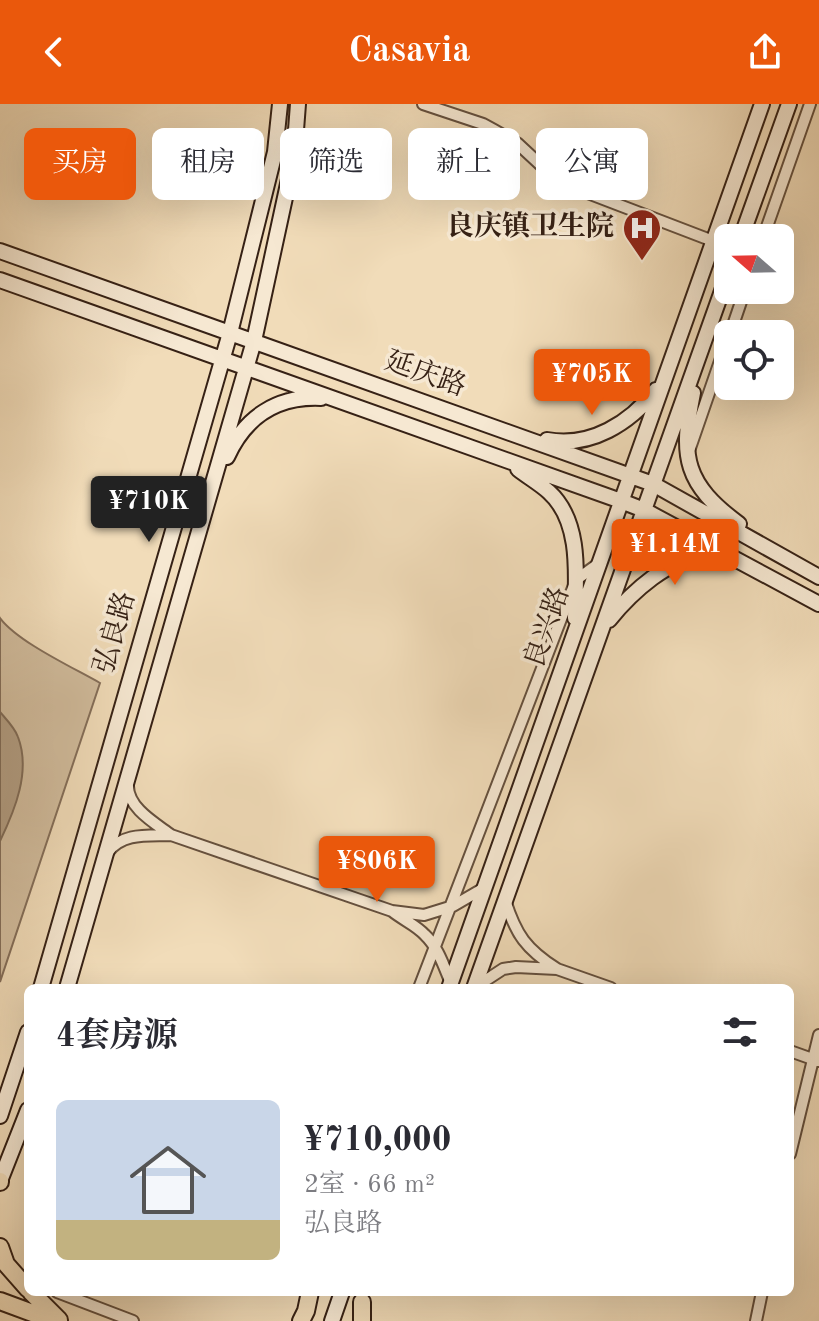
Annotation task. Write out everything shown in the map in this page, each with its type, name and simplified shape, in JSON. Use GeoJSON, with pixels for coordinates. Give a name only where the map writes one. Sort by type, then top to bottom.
{"type":"FeatureCollection","features":[{"type":"Feature","properties":{"kind":"main road"},"geometry":{"type":"LineString","coordinates":[[0,1247],[6,1264],[24,1283]]}},
{"type":"Feature","properties":{"kind":"main road"},"geometry":{"type":"LineString","coordinates":[[37,1296],[61,1321]]}},
{"type":"Feature","properties":{"kind":"main road"},"geometry":{"type":"LineString","coordinates":[[301,1321],[309,1296]]}},
{"type":"Feature","properties":{"kind":"main road"},"geometry":{"type":"LineString","coordinates":[[362,1321],[364,1297]]}},
{"type":"Feature","properties":{"kind":"main road"},"geometry":{"type":"LineString","coordinates":[[0,1301],[54,1321]]}},
{"type":"Feature","properties":{"kind":"street","name":"弘良路"},"geometry":{"type":"LineString","coordinates":[[42,984],[230,333],[275,152],[280,104]]}},
{"type":"Feature","properties":{"kind":"street","name":"弘良路"},"geometry":{"type":"LineString","coordinates":[[68,984],[254,341],[294,156],[298,104]]}},
{"type":"Feature","properties":{"kind":"street"},"geometry":{"type":"LineString","coordinates":[[423,104],[483,124],[517,143],[559,182],[713,241]]}},
{"type":"Feature","properties":{"kind":"street","name":"良兴路"},"geometry":{"type":"LineString","coordinates":[[450,984],[762,104]]}},
{"type":"Feature","properties":{"kind":"street"},"geometry":{"type":"LineString","coordinates":[[746,224],[789,104]]}},
{"type":"Feature","properties":{"kind":"street"},"geometry":{"type":"LineString","coordinates":[[768,224],[810,104]]}},
{"type":"Feature","properties":{"kind":"street","name":"延庆路"},"geometry":{"type":"LineString","coordinates":[[0,251],[653,484],[819,577]]}},
{"type":"Feature","properties":{"kind":"street","name":"延庆路"},"geometry":{"type":"LineString","coordinates":[[0,280],[644,510],[819,604]]}},
{"type":"Feature","properties":{"kind":"street","name":"良兴路"},"geometry":{"type":"LineString","coordinates":[[475,984],[717,304]]}},
{"type":"Feature","properties":{"kind":"street"},"geometry":{"type":"LineString","coordinates":[[701,351],[687,429],[693,475],[717,507],[781,556]]}},
{"type":"Feature","properties":{"kind":"street"},"geometry":{"type":"LineString","coordinates":[[688,453],[714,379]]}},
{"type":"Feature","properties":{"kind":"street"},"geometry":{"type":"LineString","coordinates":[[513,434],[557,442],[584,440],[606,432],[630,416],[664,380]]}},
{"type":"Feature","properties":{"kind":"street"},"geometry":{"type":"LineString","coordinates":[[209,497],[234,442],[256,417],[290,400],[334,399]]}},
{"type":"Feature","properties":{"kind":"street"},"geometry":{"type":"LineString","coordinates":[[504,460],[550,492],[570,526],[575,553],[575,630]]}},
{"type":"Feature","properties":{"kind":"street"},"geometry":{"type":"LineString","coordinates":[[601,629],[624,602],[678,562],[709,555],[757,570]]}},
{"type":"Feature","properties":{"kind":"street"},"geometry":{"type":"LineString","coordinates":[[420,984],[576,580],[598,564]]}},
{"type":"Feature","properties":{"kind":"street"},"geometry":{"type":"LineString","coordinates":[[127,780],[128,795],[134,803],[171,835],[392,911],[424,915],[450,907],[484,888]]}},
{"type":"Feature","properties":{"kind":"street"},"geometry":{"type":"LineString","coordinates":[[105,857],[113,845],[128,837],[171,835]]}},
{"type":"Feature","properties":{"kind":"street"},"geometry":{"type":"LineString","coordinates":[[505,900],[512,923],[535,955],[557,969],[600,984]]}},
{"type":"Feature","properties":{"kind":"street"},"geometry":{"type":"LineString","coordinates":[[392,911],[423,932],[434,947],[450,984]]}},
{"type":"Feature","properties":{"kind":"street"},"geometry":{"type":"LineString","coordinates":[[480,984],[503,969],[557,969]]}},
{"type":"Feature","properties":{"kind":"street"},"geometry":{"type":"LineString","coordinates":[[794,1140],[816,1060],[819,1035]]}},
{"type":"Feature","properties":{"kind":"street"},"geometry":{"type":"LineString","coordinates":[[0,1116],[24,1044]]}},
{"type":"Feature","properties":{"kind":"street"},"geometry":{"type":"LineString","coordinates":[[794,1052],[816,1060]]}},
{"type":"Feature","properties":{"kind":"street"},"geometry":{"type":"LineString","coordinates":[[0,1181],[24,1120]]}},
{"type":"Feature","properties":{"kind":"street"},"geometry":{"type":"LineString","coordinates":[[67,1296],[133,1321]]}},
{"type":"Feature","properties":{"kind":"street"},"geometry":{"type":"LineString","coordinates":[[332,1321],[341,1296]]}},
{"type":"Feature","properties":{"kind":"street"},"geometry":{"type":"LineString","coordinates":[[756,1321],[761,1296]]}},
{"type":"Feature","properties":{"kind":"street"},"geometry":{"type":"LineString","coordinates":[[356,1321],[364,1297]]}},
{"type":"Feature","properties":{"kind":"shaded area"},"geometry":{"type":"Polygon","coordinates":[[[0,618],[32,645],[100,683],[0,982],[0,618]]]}},
{"type":"Feature","properties":{"kind":"shaded area"},"geometry":{"type":"Polygon","coordinates":[[[0,712],[17,734],[23,763],[20,790],[0,841],[0,712]]]}},
{"type":"Feature","properties":{"kind":"place","name":"良庆镇卫生院"},"geometry":{"type":"Point","coordinates":[642,262]}}]}
